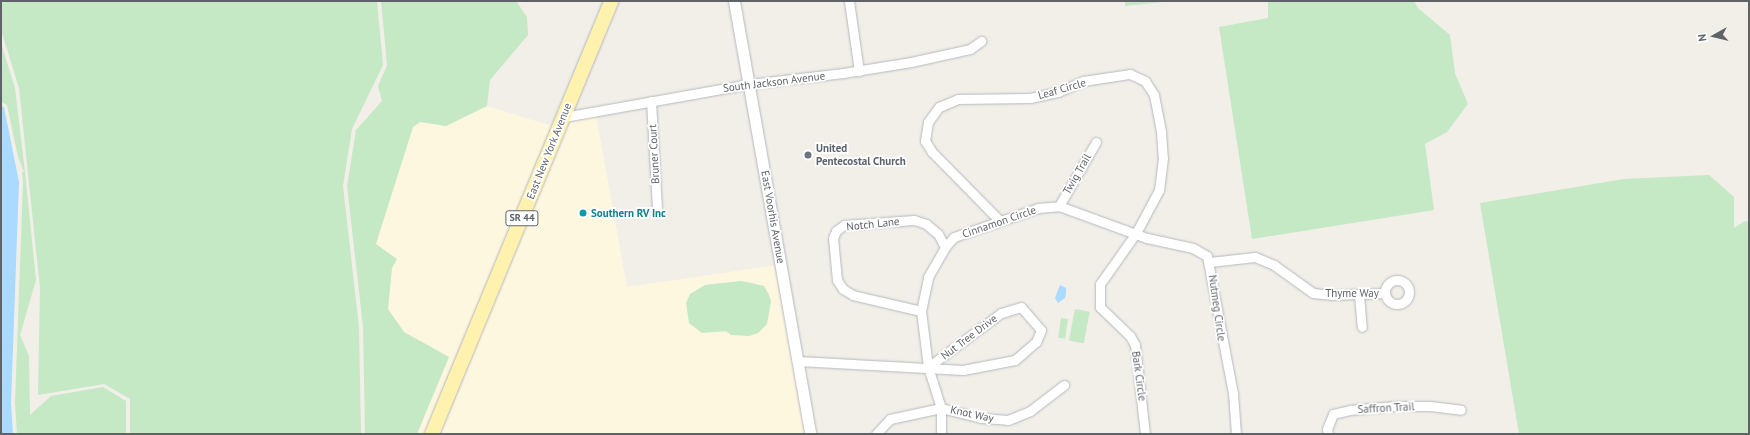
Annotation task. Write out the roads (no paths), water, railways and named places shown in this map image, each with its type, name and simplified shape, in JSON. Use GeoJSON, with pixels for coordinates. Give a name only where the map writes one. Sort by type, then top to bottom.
{"type":"FeatureCollection","features":[{"type":"Feature","properties":{"kind":"main road","name":"East New York Avenue"},"geometry":{"type":"LineString","coordinates":[[432,434],[611,1]]}},
{"type":"Feature","properties":{"kind":"street","name":"East Voorhis Avenue"},"geometry":{"type":"LineString","coordinates":[[734,1],[810,434]]}},
{"type":"Feature","properties":{"kind":"street"},"geometry":{"type":"LineString","coordinates":[[849,1],[859,71]]}},
{"type":"Feature","properties":{"kind":"street","name":"South Jackson Avenue"},"geometry":{"type":"LineString","coordinates":[[564,117],[749,84],[859,71],[970,50],[981,41]]}},
{"type":"Feature","properties":{"kind":"street","name":"Leaf Circle"},"geometry":{"type":"LineString","coordinates":[[1000,221],[932,152],[925,141],[928,122],[940,107],[966,98],[1030,98],[1058,92],[1083,81],[1130,74],[1145,81],[1154,95],[1163,158],[1160,190],[1136,233]]}},
{"type":"Feature","properties":{"kind":"street","name":"Bruner Court"},"geometry":{"type":"LineString","coordinates":[[651,101],[657,208]]}},
{"type":"Feature","properties":{"kind":"street","name":"Twig Trail"},"geometry":{"type":"LineString","coordinates":[[1059,206],[1096,142]]}},
{"type":"Feature","properties":{"kind":"street"},"geometry":{"type":"LineString","coordinates":[[1059,206],[1136,233]]}},
{"type":"Feature","properties":{"kind":"street","name":"Cinnamon Circle"},"geometry":{"type":"LineString","coordinates":[[940,434],[941,408],[928,367],[921,311],[928,277],[945,247],[954,237],[1038,208],[1059,206]]}},
{"type":"Feature","properties":{"kind":"street","name":"Notch Lane"},"geometry":{"type":"LineString","coordinates":[[921,311],[853,295],[843,289],[837,280],[833,238],[836,231],[844,225],[914,220],[926,224],[938,234],[945,247]]}},
{"type":"Feature","properties":{"kind":"street","name":"Nutmeg Circle"},"geometry":{"type":"LineString","coordinates":[[1136,233],[1193,248],[1207,256],[1210,262],[1224,352],[1233,393],[1236,434]]}},
{"type":"Feature","properties":{"kind":"street","name":"Bark Circle"},"geometry":{"type":"LineString","coordinates":[[1136,233],[1100,284],[1100,307],[1130,336],[1135,345],[1144,434]]}},
{"type":"Feature","properties":{"kind":"street","name":"Thyme Way"},"geometry":{"type":"LineString","coordinates":[[1210,262],[1256,257],[1274,265],[1313,293],[1385,293]]}},
{"type":"Feature","properties":{"kind":"street"},"geometry":{"type":"LineString","coordinates":[[1359,294],[1362,326]]}},
{"type":"Feature","properties":{"kind":"street","name":"Nut Tree Drive"},"geometry":{"type":"LineString","coordinates":[[798,361],[962,370],[1015,360],[1036,342],[1041,330],[1021,308],[1001,313],[928,367]]}},
{"type":"Feature","properties":{"kind":"street","name":"Knot Way"},"geometry":{"type":"LineString","coordinates":[[876,434],[890,419],[941,408],[981,418],[1008,420],[1030,411],[1064,385]]}},
{"type":"Feature","properties":{"kind":"street","name":"Saffron Trail"},"geometry":{"type":"LineString","coordinates":[[1328,434],[1327,429],[1333,414],[1350,410],[1395,406],[1430,406],[1461,410]]}},
{"type":"Feature","properties":{"kind":"water"},"geometry":{"type":"Polygon","coordinates":[[[1,106],[4,107],[19,182],[11,403],[13,434],[1,434],[1,106]]]}},
{"type":"Feature","properties":{"kind":"water"},"geometry":{"type":"Polygon","coordinates":[[[1060,285],[1066,288],[1066,293],[1065,298],[1058,303],[1055,298],[1060,285]]]}},
{"type":"Feature","properties":{"kind":"place","name":"United Pentecostal Church"},"geometry":{"type":"Point","coordinates":[808,155]}},
{"type":"Feature","properties":{"kind":"place","name":"Southern RV Inc"},"geometry":{"type":"Point","coordinates":[583,213]}}]}
